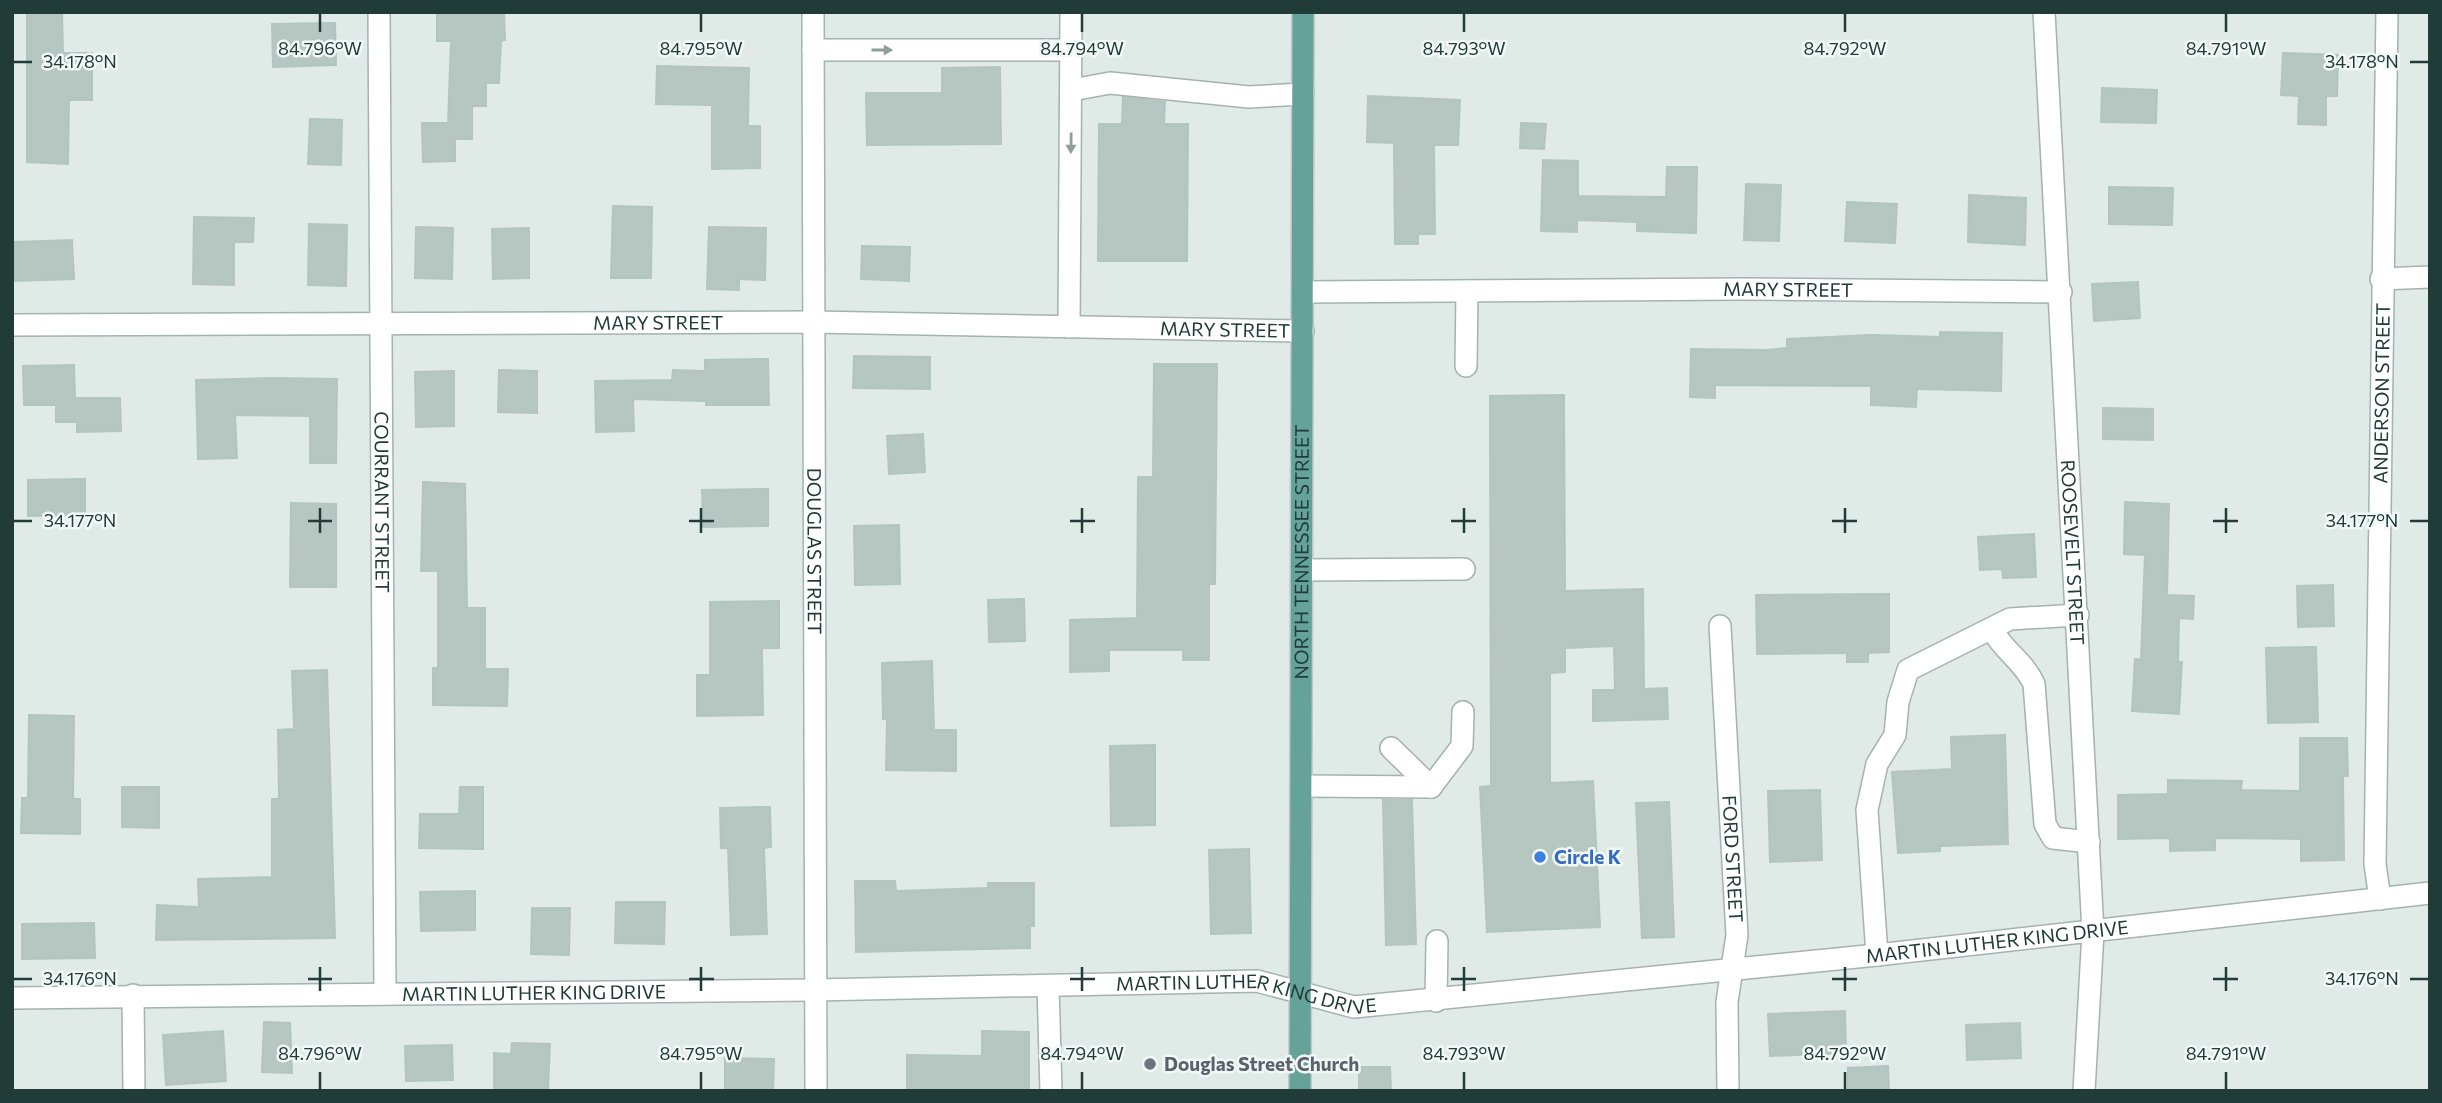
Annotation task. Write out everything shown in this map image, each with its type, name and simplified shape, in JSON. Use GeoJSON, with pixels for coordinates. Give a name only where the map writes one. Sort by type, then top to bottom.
{"type":"FeatureCollection","features":[{"type":"Feature","properties":{"kind":"main road","name":"NORTH TENNESSEE STREET"},"geometry":{"type":"LineString","coordinates":[[1300,1091],[1303,12]]}},
{"type":"Feature","properties":{"kind":"street","name":"COURRANT STREET"},"geometry":{"type":"LineString","coordinates":[[379,12],[385,992]]}},
{"type":"Feature","properties":{"kind":"street","name":"DOUGLAS STREET"},"geometry":{"type":"LineString","coordinates":[[814,12],[816,1091]]}},
{"type":"Feature","properties":{"kind":"street"},"geometry":{"type":"LineString","coordinates":[[1069,327],[1073,50],[1071,12]]}},
{"type":"Feature","properties":{"kind":"street","name":"ROOSEVELT STREET"},"geometry":{"type":"LineString","coordinates":[[2044,12],[2062,292],[2094,932],[2084,1091]]}},
{"type":"Feature","properties":{"kind":"street","name":"ANDERSON STREET"},"geometry":{"type":"LineString","coordinates":[[2381,899],[2375,864],[2381,279],[2387,12]]}},
{"type":"Feature","properties":{"kind":"street"},"geometry":{"type":"LineString","coordinates":[[813,50],[1073,50]]}},
{"type":"Feature","properties":{"kind":"street"},"geometry":{"type":"LineString","coordinates":[[1072,90],[1110,83],[1249,97],[1303,94]]}},
{"type":"Feature","properties":{"kind":"street"},"geometry":{"type":"LineString","coordinates":[[2381,279],[2430,277]]}},
{"type":"Feature","properties":{"kind":"street","name":"MARY STREET"},"geometry":{"type":"LineString","coordinates":[[1303,292],[1740,289],[2062,292]]}},
{"type":"Feature","properties":{"kind":"street"},"geometry":{"type":"LineString","coordinates":[[1466,291],[1466,366]]}},
{"type":"Feature","properties":{"kind":"street","name":"MARY STREET"},"geometry":{"type":"LineString","coordinates":[[12,325],[813,323],[1303,331]]}},
{"type":"Feature","properties":{"kind":"street"},"geometry":{"type":"LineString","coordinates":[[1302,570],[1464,569]]}},
{"type":"Feature","properties":{"kind":"street"},"geometry":{"type":"LineString","coordinates":[[1877,955],[1867,810],[1877,765],[1895,735],[1898,702],[1908,670],[2010,619],[2078,615]]}},
{"type":"Feature","properties":{"kind":"street","name":"FORD STREET"},"geometry":{"type":"LineString","coordinates":[[1720,626],[1737,935],[1727,1002],[1728,1091]]}},
{"type":"Feature","properties":{"kind":"street"},"geometry":{"type":"LineString","coordinates":[[1992,630],[2004,650],[2026,668],[2034,684],[2045,824],[2053,838],[2089,842]]}},
{"type":"Feature","properties":{"kind":"street"},"geometry":{"type":"LineString","coordinates":[[1431,788],[1462,746],[1463,712]]}},
{"type":"Feature","properties":{"kind":"street"},"geometry":{"type":"LineString","coordinates":[[1391,748],[1431,788]]}},
{"type":"Feature","properties":{"kind":"street"},"geometry":{"type":"LineString","coordinates":[[1301,786],[1431,788]]}},
{"type":"Feature","properties":{"kind":"street","name":"MARTIN LUTHER KING DRIVE"},"geometry":{"type":"LineString","coordinates":[[12,998],[385,992],[814,990],[1256,981],[1300,990],[1354,1007],[1436,1001],[1877,955],[2430,893]]}},
{"type":"Feature","properties":{"kind":"street"},"geometry":{"type":"LineString","coordinates":[[1436,1001],[1437,942]]}},
{"type":"Feature","properties":{"kind":"street"},"geometry":{"type":"LineString","coordinates":[[1048,986],[1051,1091]]}},
{"type":"Feature","properties":{"kind":"street"},"geometry":{"type":"LineString","coordinates":[[133,995],[134,1091]]}},
{"type":"Feature","properties":{"kind":"building"},"geometry":{"type":"Polygon","coordinates":[[[27,12],[62,12],[63,53],[92,53],[92,100],[69,100],[68,164],[27,162],[27,12]]]}},
{"type":"Feature","properties":{"kind":"building"},"geometry":{"type":"Polygon","coordinates":[[[437,12],[504,12],[505,40],[501,41],[499,83],[486,83],[486,106],[472,106],[472,139],[455,139],[455,161],[423,162],[422,123],[448,123],[451,41],[437,41],[437,12]]]}},
{"type":"Feature","properties":{"kind":"building"},"geometry":{"type":"Polygon","coordinates":[[[335,23],[336,65],[273,67],[272,24],[335,23]]]}},
{"type":"Feature","properties":{"kind":"building"},"geometry":{"type":"Polygon","coordinates":[[[2283,53],[2338,55],[2337,96],[2326,96],[2326,125],[2298,124],[2299,96],[2281,95],[2283,53]]]}},
{"type":"Feature","properties":{"kind":"building"},"geometry":{"type":"Polygon","coordinates":[[[657,66],[749,68],[748,126],[760,126],[760,168],[712,169],[712,105],[656,104],[657,66]]]}},
{"type":"Feature","properties":{"kind":"building"},"geometry":{"type":"Polygon","coordinates":[[[1000,67],[1001,144],[867,145],[866,93],[942,93],[942,68],[1000,67]]]}},
{"type":"Feature","properties":{"kind":"building"},"geometry":{"type":"Polygon","coordinates":[[[2102,88],[2157,90],[2156,123],[2101,122],[2102,88]]]}},
{"type":"Feature","properties":{"kind":"building"},"geometry":{"type":"Polygon","coordinates":[[[1368,96],[1460,100],[1458,145],[1434,145],[1435,234],[1418,234],[1418,244],[1395,244],[1394,143],[1367,142],[1368,96]]]}},
{"type":"Feature","properties":{"kind":"building"},"geometry":{"type":"Polygon","coordinates":[[[1123,97],[1165,102],[1164,124],[1188,124],[1187,261],[1098,261],[1099,124],[1122,124],[1123,97]]]}},
{"type":"Feature","properties":{"kind":"building"},"geometry":{"type":"Polygon","coordinates":[[[310,119],[342,120],[341,165],[308,164],[310,119]]]}},
{"type":"Feature","properties":{"kind":"building"},"geometry":{"type":"Polygon","coordinates":[[[1521,123],[1546,124],[1544,149],[1520,148],[1521,123]]]}},
{"type":"Feature","properties":{"kind":"building"},"geometry":{"type":"Polygon","coordinates":[[[1543,160],[1578,161],[1578,196],[1666,197],[1667,167],[1697,167],[1696,233],[1637,231],[1637,222],[1577,220],[1577,232],[1541,231],[1543,160]]]}},
{"type":"Feature","properties":{"kind":"building"},"geometry":{"type":"Polygon","coordinates":[[[1746,184],[1781,185],[1779,241],[1744,240],[1746,184]]]}},
{"type":"Feature","properties":{"kind":"building"},"geometry":{"type":"Polygon","coordinates":[[[2109,187],[2173,188],[2172,225],[2109,224],[2109,187]]]}},
{"type":"Feature","properties":{"kind":"building"},"geometry":{"type":"Polygon","coordinates":[[[1969,195],[2026,198],[2025,245],[1968,242],[1969,195]]]}},
{"type":"Feature","properties":{"kind":"building"},"geometry":{"type":"Polygon","coordinates":[[[1847,202],[1897,204],[1895,243],[1845,241],[1847,202]]]}},
{"type":"Feature","properties":{"kind":"building"},"geometry":{"type":"Polygon","coordinates":[[[613,206],[652,207],[651,278],[611,278],[613,206]]]}},
{"type":"Feature","properties":{"kind":"building"},"geometry":{"type":"Polygon","coordinates":[[[194,217],[254,218],[253,242],[234,242],[234,285],[193,284],[194,217]]]}},
{"type":"Feature","properties":{"kind":"building"},"geometry":{"type":"Polygon","coordinates":[[[309,224],[347,225],[346,286],[308,285],[309,224]]]}},
{"type":"Feature","properties":{"kind":"building"},"geometry":{"type":"Polygon","coordinates":[[[416,227],[453,228],[452,279],[415,278],[416,227]]]}},
{"type":"Feature","properties":{"kind":"building"},"geometry":{"type":"Polygon","coordinates":[[[709,227],[766,228],[765,280],[739,279],[739,290],[707,289],[709,227]]]}},
{"type":"Feature","properties":{"kind":"building"},"geometry":{"type":"Polygon","coordinates":[[[529,228],[529,278],[493,279],[492,229],[529,228]]]}},
{"type":"Feature","properties":{"kind":"building"},"geometry":{"type":"Polygon","coordinates":[[[72,240],[74,279],[12,281],[12,242],[72,240]]]}},
{"type":"Feature","properties":{"kind":"building"},"geometry":{"type":"Polygon","coordinates":[[[862,246],[910,247],[909,281],[861,279],[862,246]]]}},
{"type":"Feature","properties":{"kind":"building"},"geometry":{"type":"Polygon","coordinates":[[[2138,282],[2140,318],[2094,321],[2092,284],[2138,282]]]}},
{"type":"Feature","properties":{"kind":"building"},"geometry":{"type":"Polygon","coordinates":[[[1940,332],[2002,333],[2001,391],[1917,389],[1916,407],[1871,405],[1871,386],[1715,385],[1715,398],[1690,397],[1691,349],[1765,350],[1787,348],[1787,339],[1872,335],[1940,337],[1940,332]]]}},
{"type":"Feature","properties":{"kind":"building"},"geometry":{"type":"Polygon","coordinates":[[[854,356],[930,357],[930,389],[853,388],[854,356]]]}},
{"type":"Feature","properties":{"kind":"building"},"geometry":{"type":"Polygon","coordinates":[[[768,359],[769,405],[706,405],[706,401],[633,399],[634,431],[596,432],[595,381],[672,380],[673,370],[705,371],[705,360],[768,359]]]}},
{"type":"Feature","properties":{"kind":"building"},"geometry":{"type":"Polygon","coordinates":[[[1154,364],[1217,364],[1215,584],[1209,584],[1209,660],[1183,660],[1183,650],[1109,650],[1109,671],[1070,672],[1070,620],[1137,618],[1138,477],[1153,477],[1154,364]]]}},
{"type":"Feature","properties":{"kind":"building"},"geometry":{"type":"Polygon","coordinates":[[[74,365],[75,398],[120,398],[121,431],[77,432],[77,422],[56,422],[56,405],[24,405],[23,366],[74,365]]]}},
{"type":"Feature","properties":{"kind":"building"},"geometry":{"type":"Polygon","coordinates":[[[499,370],[537,371],[537,413],[498,412],[499,370]]]}},
{"type":"Feature","properties":{"kind":"building"},"geometry":{"type":"Polygon","coordinates":[[[454,371],[454,426],[416,427],[415,372],[454,371]]]}},
{"type":"Feature","properties":{"kind":"building"},"geometry":{"type":"Polygon","coordinates":[[[337,379],[336,463],[310,463],[310,416],[235,415],[237,458],[198,459],[196,380],[337,379]]]}},
{"type":"Feature","properties":{"kind":"building"},"geometry":{"type":"Polygon","coordinates":[[[1564,395],[1565,591],[1643,589],[1644,689],[1667,688],[1668,719],[1593,721],[1593,690],[1615,690],[1614,646],[1565,648],[1565,672],[1550,673],[1550,783],[1593,781],[1600,927],[1487,932],[1480,787],[1491,786],[1490,396],[1564,395]]]}},
{"type":"Feature","properties":{"kind":"building"},"geometry":{"type":"Polygon","coordinates":[[[2103,408],[2153,409],[2153,440],[2103,439],[2103,408]]]}},
{"type":"Feature","properties":{"kind":"building"},"geometry":{"type":"Polygon","coordinates":[[[923,434],[925,472],[889,474],[887,436],[923,434]]]}},
{"type":"Feature","properties":{"kind":"building"},"geometry":{"type":"Polygon","coordinates":[[[85,479],[85,515],[28,516],[28,480],[85,479]]]}},
{"type":"Feature","properties":{"kind":"building"},"geometry":{"type":"Polygon","coordinates":[[[423,482],[465,484],[467,608],[485,608],[485,669],[508,669],[507,706],[433,705],[433,668],[438,668],[438,571],[421,571],[423,482]]]}},
{"type":"Feature","properties":{"kind":"building"},"geometry":{"type":"Polygon","coordinates":[[[768,489],[768,526],[703,527],[702,490],[768,489]]]}},
{"type":"Feature","properties":{"kind":"building"},"geometry":{"type":"Polygon","coordinates":[[[2125,502],[2169,504],[2167,595],[2194,596],[2193,619],[2179,618],[2178,662],[2182,662],[2179,714],[2132,711],[2135,659],[2141,660],[2145,555],[2124,554],[2125,502]]]}},
{"type":"Feature","properties":{"kind":"building"},"geometry":{"type":"Polygon","coordinates":[[[291,503],[336,504],[336,587],[290,587],[291,503]]]}},
{"type":"Feature","properties":{"kind":"building"},"geometry":{"type":"Polygon","coordinates":[[[899,525],[900,584],[855,585],[854,526],[899,525]]]}},
{"type":"Feature","properties":{"kind":"building"},"geometry":{"type":"Polygon","coordinates":[[[2034,534],[2036,577],[2003,578],[2002,569],[1980,570],[1978,537],[2034,534]]]}},
{"type":"Feature","properties":{"kind":"building"},"geometry":{"type":"Polygon","coordinates":[[[2333,585],[2334,626],[2298,627],[2297,586],[2333,585]]]}},
{"type":"Feature","properties":{"kind":"building"},"geometry":{"type":"Polygon","coordinates":[[[1889,594],[1889,652],[1868,653],[1868,662],[1847,662],[1847,653],[1757,654],[1756,595],[1889,594]]]}},
{"type":"Feature","properties":{"kind":"building"},"geometry":{"type":"Polygon","coordinates":[[[1024,599],[1025,641],[989,642],[988,600],[1024,599]]]}},
{"type":"Feature","properties":{"kind":"building"},"geometry":{"type":"Polygon","coordinates":[[[779,601],[779,648],[762,648],[763,715],[697,716],[697,675],[710,675],[710,602],[779,601]]]}},
{"type":"Feature","properties":{"kind":"building"},"geometry":{"type":"Polygon","coordinates":[[[2316,647],[2318,722],[2268,723],[2266,648],[2316,647]]]}},
{"type":"Feature","properties":{"kind":"building"},"geometry":{"type":"Polygon","coordinates":[[[932,661],[934,730],[956,730],[956,771],[886,770],[887,719],[883,719],[882,663],[932,661]]]}},
{"type":"Feature","properties":{"kind":"building"},"geometry":{"type":"Polygon","coordinates":[[[327,670],[335,938],[156,940],[157,905],[199,907],[198,879],[272,877],[272,799],[279,799],[278,730],[294,729],[292,671],[327,670]]]}},
{"type":"Feature","properties":{"kind":"building"},"geometry":{"type":"Polygon","coordinates":[[[29,715],[74,716],[73,799],[80,799],[80,834],[21,833],[22,798],[28,798],[29,715]]]}},
{"type":"Feature","properties":{"kind":"building"},"geometry":{"type":"Polygon","coordinates":[[[2005,735],[2008,844],[1940,846],[1940,851],[1898,853],[1892,772],[1952,769],[1951,737],[2005,735]]]}},
{"type":"Feature","properties":{"kind":"building"},"geometry":{"type":"Polygon","coordinates":[[[2300,738],[2347,738],[2348,776],[2343,776],[2344,860],[2301,861],[2301,839],[2215,838],[2215,850],[2170,851],[2170,838],[2118,839],[2118,795],[2168,794],[2168,780],[2242,781],[2241,790],[2300,791],[2300,738]]]}},
{"type":"Feature","properties":{"kind":"building"},"geometry":{"type":"Polygon","coordinates":[[[1155,745],[1155,825],[1111,826],[1110,746],[1155,745]]]}},
{"type":"Feature","properties":{"kind":"building"},"geometry":{"type":"Polygon","coordinates":[[[122,787],[159,787],[159,828],[122,827],[122,787]]]}},
{"type":"Feature","properties":{"kind":"building"},"geometry":{"type":"Polygon","coordinates":[[[460,787],[483,787],[483,849],[419,848],[420,814],[459,814],[460,787]]]}},
{"type":"Feature","properties":{"kind":"building"},"geometry":{"type":"Polygon","coordinates":[[[1820,790],[1822,860],[1770,862],[1768,791],[1820,790]]]}},
{"type":"Feature","properties":{"kind":"building"},"geometry":{"type":"Polygon","coordinates":[[[1383,800],[1412,800],[1416,944],[1386,945],[1383,800]]]}},
{"type":"Feature","properties":{"kind":"building"},"geometry":{"type":"Polygon","coordinates":[[[1669,802],[1674,937],[1642,938],[1636,803],[1669,802]]]}},
{"type":"Feature","properties":{"kind":"building"},"geometry":{"type":"Polygon","coordinates":[[[770,807],[771,847],[764,848],[767,934],[731,935],[728,848],[721,848],[720,808],[770,807]]]}},
{"type":"Feature","properties":{"kind":"building"},"geometry":{"type":"Polygon","coordinates":[[[1249,849],[1251,933],[1211,934],[1209,850],[1249,849]]]}},
{"type":"Feature","properties":{"kind":"building"},"geometry":{"type":"Polygon","coordinates":[[[855,881],[895,881],[896,891],[988,888],[988,883],[1034,883],[1034,926],[1030,926],[1030,948],[856,952],[855,881]]]}},
{"type":"Feature","properties":{"kind":"building"},"geometry":{"type":"Polygon","coordinates":[[[475,891],[475,930],[421,931],[420,892],[475,891]]]}},
{"type":"Feature","properties":{"kind":"building"},"geometry":{"type":"Polygon","coordinates":[[[616,902],[665,902],[664,944],[615,943],[616,902]]]}},
{"type":"Feature","properties":{"kind":"building"},"geometry":{"type":"Polygon","coordinates":[[[532,908],[570,908],[569,955],[531,954],[532,908]]]}},
{"type":"Feature","properties":{"kind":"building"},"geometry":{"type":"Polygon","coordinates":[[[94,923],[95,958],[22,959],[22,924],[94,923]]]}},
{"type":"Feature","properties":{"kind":"building"},"geometry":{"type":"Polygon","coordinates":[[[1845,1011],[1846,1053],[1770,1056],[1768,1014],[1845,1011]]]}},
{"type":"Feature","properties":{"kind":"building"},"geometry":{"type":"Polygon","coordinates":[[[264,1022],[290,1023],[292,1073],[262,1072],[264,1022]]]}},
{"type":"Feature","properties":{"kind":"building"},"geometry":{"type":"Polygon","coordinates":[[[2020,1023],[2021,1058],[1967,1060],[1966,1025],[2020,1023]]]}},
{"type":"Feature","properties":{"kind":"building"},"geometry":{"type":"Polygon","coordinates":[[[223,1031],[226,1081],[166,1085],[163,1035],[223,1031]]]}},
{"type":"Feature","properties":{"kind":"building"},"geometry":{"type":"Polygon","coordinates":[[[982,1031],[1029,1032],[1029,1091],[907,1091],[907,1055],[982,1056],[982,1031]]]}},
{"type":"Feature","properties":{"kind":"building"},"geometry":{"type":"Polygon","coordinates":[[[512,1043],[550,1044],[548,1090],[494,1088],[494,1053],[511,1054],[512,1043]]]}},
{"type":"Feature","properties":{"kind":"building"},"geometry":{"type":"Polygon","coordinates":[[[452,1045],[453,1080],[406,1081],[405,1046],[452,1045]]]}},
{"type":"Feature","properties":{"kind":"building"},"geometry":{"type":"Polygon","coordinates":[[[725,1058],[774,1059],[773,1091],[725,1091],[725,1058]]]}},
{"type":"Feature","properties":{"kind":"building"},"geometry":{"type":"Polygon","coordinates":[[[1888,1066],[1889,1091],[1848,1091],[1848,1068],[1888,1066]]]}},
{"type":"Feature","properties":{"kind":"building"},"geometry":{"type":"Polygon","coordinates":[[[1359,1067],[1390,1067],[1391,1091],[1359,1091],[1359,1067]]]}},
{"type":"Feature","properties":{"kind":"place","name":"Circle K"},"geometry":{"type":"Point","coordinates":[1540,857]}},
{"type":"Feature","properties":{"kind":"place","name":"Douglas Street Church"},"geometry":{"type":"Point","coordinates":[1150,1064]}}]}
